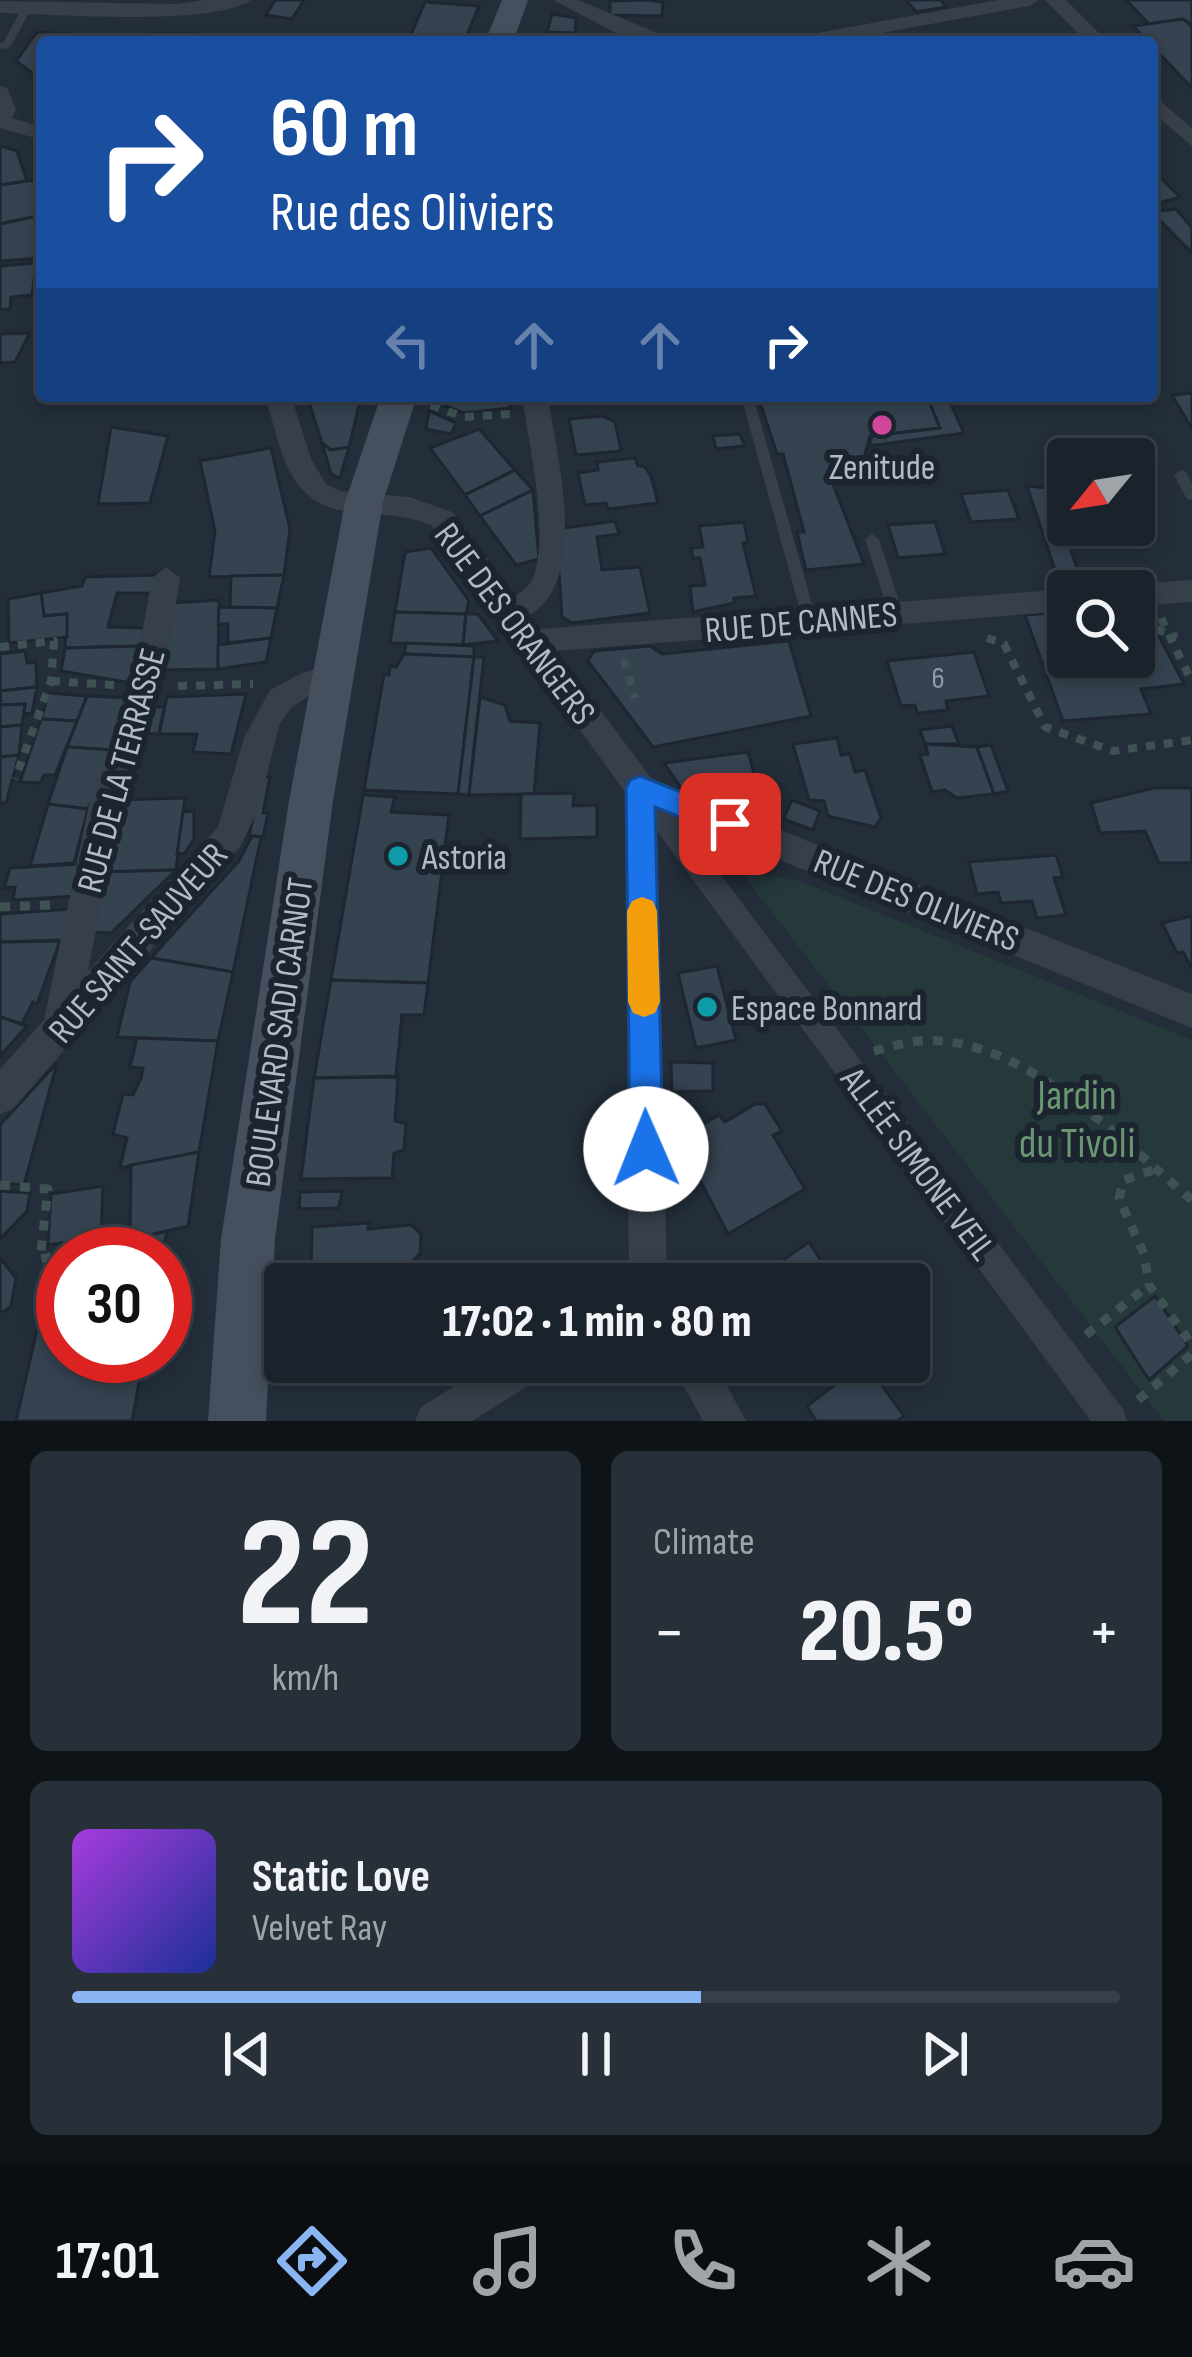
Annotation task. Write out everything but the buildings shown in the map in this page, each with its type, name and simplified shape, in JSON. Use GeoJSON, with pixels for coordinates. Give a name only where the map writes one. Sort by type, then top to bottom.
{"type":"FeatureCollection","features":[{"type":"Feature","properties":{"kind":"main road"},"geometry":{"type":"LineString","coordinates":[[501,36],[515,0]]}},
{"type":"Feature","properties":{"kind":"main road","name":"BOULEVARD SADI CARNOT"},"geometry":{"type":"LineString","coordinates":[[237,1421],[248,1239],[336,660],[364,502],[411,402]]}},
{"type":"Feature","properties":{"kind":"street"},"geometry":{"type":"LineString","coordinates":[[0,8],[203,8],[241,0]]}},
{"type":"Feature","properties":{"kind":"street"},"geometry":{"type":"LineString","coordinates":[[563,0],[645,36]]}},
{"type":"Feature","properties":{"kind":"street"},"geometry":{"type":"LineString","coordinates":[[888,35],[1029,0]]}},
{"type":"Feature","properties":{"kind":"street"},"geometry":{"type":"LineString","coordinates":[[1055,0],[1092,36]]}},
{"type":"Feature","properties":{"kind":"street"},"geometry":{"type":"LineString","coordinates":[[1158,91],[1190,104]]}},
{"type":"Feature","properties":{"kind":"street"},"geometry":{"type":"LineString","coordinates":[[0,92],[6,109],[0,121],[36,132]]}},
{"type":"Feature","properties":{"kind":"street"},"geometry":{"type":"LineString","coordinates":[[1184,132],[1173,115],[1190,104]]}},
{"type":"Feature","properties":{"kind":"street"},"geometry":{"type":"LineString","coordinates":[[1158,106],[1184,132]]}},
{"type":"Feature","properties":{"kind":"street","name":"RUE DES ORANGERS"},"geometry":{"type":"LineString","coordinates":[[280,402],[313,489],[328,499],[409,504],[442,519],[640,789]]}},
{"type":"Feature","properties":{"kind":"street"},"geometry":{"type":"LineString","coordinates":[[512,611],[537,596],[548,579],[536,404]]}},
{"type":"Feature","properties":{"kind":"street","name":"RUE DE LA TERRASSE"},"geometry":{"type":"LineString","coordinates":[[58,1032],[106,800],[149,677],[166,578]]}},
{"type":"Feature","properties":{"kind":"street"},"geometry":{"type":"LineString","coordinates":[[1155,594],[1192,591]]}},
{"type":"Feature","properties":{"kind":"street","name":"RUE DE CANNES"},"geometry":{"type":"LineString","coordinates":[[533,641],[1047,602]]}},
{"type":"Feature","properties":{"kind":"street","name":"RUE SAINT-SAUVEUR"},"geometry":{"type":"LineString","coordinates":[[0,1096],[239,822],[268,708],[336,660]]}},
{"type":"Feature","properties":{"kind":"street"},"geometry":{"type":"LineString","coordinates":[[640,789],[648,1263]]}},
{"type":"Feature","properties":{"kind":"street","name":"RUE DES OLIVIERS"},"geometry":{"type":"LineString","coordinates":[[640,789],[1192,1011]]}},
{"type":"Feature","properties":{"kind":"street","name":"ALLÉE SIMONE VEIL"},"geometry":{"type":"LineString","coordinates":[[640,789],[1061,1354],[1120,1414]]}},
{"type":"Feature","properties":{"kind":"street"},"geometry":{"type":"LineString","coordinates":[[435,1421],[496,1383]]}},
{"type":"Feature","properties":{"kind":"street"},"geometry":{"type":"LineString","coordinates":[[703,1383],[726,1421]]}},
{"type":"Feature","properties":{"kind":"lane"},"geometry":{"type":"LineString","coordinates":[[0,45],[6,46],[27,7]]}},
{"type":"Feature","properties":{"kind":"lane"},"geometry":{"type":"LineString","coordinates":[[749,402],[810,620]]}},
{"type":"Feature","properties":{"kind":"lane"},"geometry":{"type":"LineString","coordinates":[[1181,475],[1192,495]]}},
{"type":"Feature","properties":{"kind":"lane"},"geometry":{"type":"LineString","coordinates":[[872,539],[896,614]]}},
{"type":"Feature","properties":{"kind":"path"},"geometry":{"type":"LineString","coordinates":[[421,402],[464,417],[536,404]]}},
{"type":"Feature","properties":{"kind":"path"},"geometry":{"type":"LineString","coordinates":[[957,609],[976,634],[1004,644],[1045,727],[1113,751],[1192,740]]}},
{"type":"Feature","properties":{"kind":"path"},"geometry":{"type":"LineString","coordinates":[[1155,618],[1192,682]]}},
{"type":"Feature","properties":{"kind":"path"},"geometry":{"type":"LineString","coordinates":[[1156,629],[1177,638]]}},
{"type":"Feature","properties":{"kind":"path"},"geometry":{"type":"LineString","coordinates":[[0,647],[54,641],[51,681],[15,779]]}},
{"type":"Feature","properties":{"kind":"path"},"geometry":{"type":"LineString","coordinates":[[625,663],[635,698]]}},
{"type":"Feature","properties":{"kind":"path"},"geometry":{"type":"LineString","coordinates":[[0,907],[83,904]]}},
{"type":"Feature","properties":{"kind":"path"},"geometry":{"type":"LineString","coordinates":[[845,1063],[904,1039],[958,1041],[1023,1064],[1192,1200]]}},
{"type":"Feature","properties":{"kind":"path"},"geometry":{"type":"LineString","coordinates":[[1120,1414],[1192,1349],[1149,1285],[1144,1254],[1119,1198],[1124,1180],[1153,1170]]}},
{"type":"Feature","properties":{"kind":"path"},"geometry":{"type":"LineString","coordinates":[[0,1185],[48,1189],[44,1227]]}},
{"type":"Feature","properties":{"kind":"path"},"geometry":{"type":"LineString","coordinates":[[1061,1354],[1149,1285]]}},
{"type":"Feature","properties":{"kind":"green space","name":"Jardin du Tivoli"},"geometry":{"type":"Polygon","coordinates":[[[741,872],[800,881],[1192,1040],[1192,1421],[1164,1421],[741,872]]]}},
{"type":"Feature","properties":{"kind":"slow traffic"},"geometry":{"type":"LineString","coordinates":[[642,911],[644,1002]]}},
{"type":"Feature","properties":{"kind":"place","name":"Zenitude"},"geometry":{"type":"Point","coordinates":[882,425]}},
{"type":"Feature","properties":{"kind":"place","name":"Astoria"},"geometry":{"type":"Point","coordinates":[398,856]}},
{"type":"Feature","properties":{"kind":"place","name":"Espace Bonnard"},"geometry":{"type":"Point","coordinates":[707,1007]}},
{"type":"Feature","properties":{"kind":"route"},"geometry":{"type":"LineString","coordinates":[[646,1149],[640,789],[730,824]]}}]}
